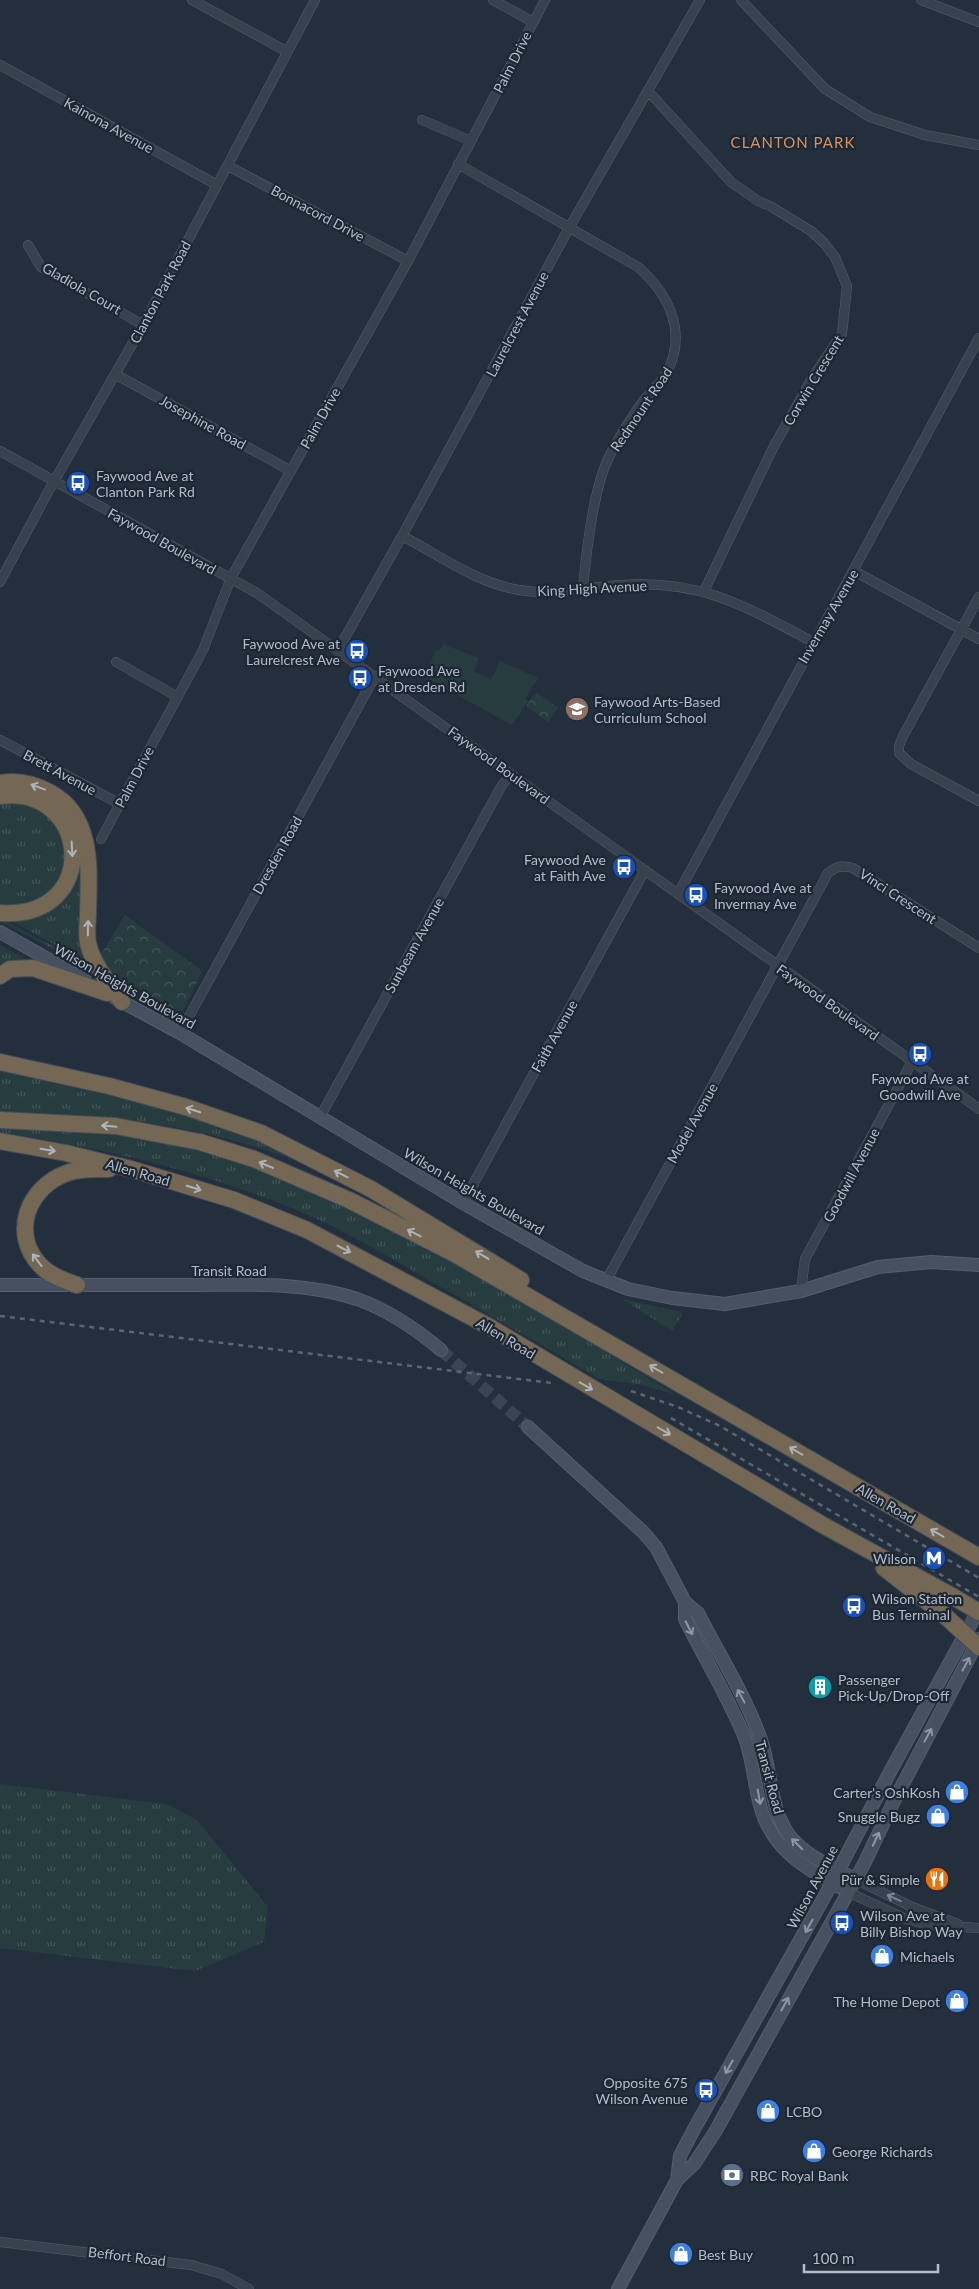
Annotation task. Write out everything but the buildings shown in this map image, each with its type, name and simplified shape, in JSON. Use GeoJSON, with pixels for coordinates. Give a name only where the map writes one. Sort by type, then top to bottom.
{"type":"FeatureCollection","features":[{"type":"Feature","properties":{"kind":"highway"},"geometry":{"type":"LineString","coordinates":[[0,783],[14,780],[40,786],[61,799],[77,817],[87,846],[88,941],[94,960],[122,1002]]}},
{"type":"Feature","properties":{"kind":"highway"},"geometry":{"type":"LineString","coordinates":[[0,796],[22,795],[47,806],[61,820],[72,843],[70,871],[60,893],[49,903],[33,911],[17,914],[0,913]]}},
{"type":"Feature","properties":{"kind":"highway"},"geometry":{"type":"LineString","coordinates":[[0,976],[10,969],[34,968],[107,993]]}},
{"type":"Feature","properties":{"kind":"highway"},"geometry":{"type":"LineString","coordinates":[[0,1054],[16,1067]]}},
{"type":"Feature","properties":{"kind":"highway"},"geometry":{"type":"LineString","coordinates":[[0,1062],[109,1086],[186,1108],[261,1133],[371,1189],[490,1260],[578,1317],[624,1351]]}},
{"type":"Feature","properties":{"kind":"highway","name":"Allen Road"},"geometry":{"type":"LineString","coordinates":[[0,1120],[73,1123],[140,1130],[200,1142],[254,1159],[348,1200],[454,1253],[979,1557]]}},
{"type":"Feature","properties":{"kind":"highway","name":"Allen Road"},"geometry":{"type":"LineString","coordinates":[[0,1141],[66,1153],[131,1169],[234,1200],[307,1230],[488,1326],[821,1524],[979,1611]]}},
{"type":"Feature","properties":{"kind":"highway"},"geometry":{"type":"LineString","coordinates":[[77,1285],[47,1272],[33,1257],[24,1228],[28,1207],[38,1192],[48,1183],[67,1173],[81,1170],[131,1169]]}},
{"type":"Feature","properties":{"kind":"highway"},"geometry":{"type":"LineString","coordinates":[[821,1524],[896,1576],[943,1614],[979,1647]]}},
{"type":"Feature","properties":{"kind":"main road","name":"Wilson Heights Boulevard"},"geometry":{"type":"LineString","coordinates":[[0,932],[180,1033],[463,1203],[583,1271],[628,1289],[672,1298],[725,1304],[801,1291],[878,1267],[931,1262],[979,1265]]}},
{"type":"Feature","properties":{"kind":"main road","name":"Transit Road"},"geometry":{"type":"LineString","coordinates":[[0,1285],[276,1285],[323,1291],[357,1300],[376,1308],[420,1332],[441,1350]]}},
{"type":"Feature","properties":{"kind":"main road","name":"Transit Road"},"geometry":{"type":"LineString","coordinates":[[528,1427],[643,1532],[656,1547],[685,1602],[698,1613],[757,1728],[765,1751],[777,1813],[784,1826],[803,1849],[855,1879]]}},
{"type":"Feature","properties":{"kind":"main road","name":"Transit Road"},"geometry":{"type":"LineString","coordinates":[[685,1602],[685,1619],[734,1714],[749,1750],[760,1804],[770,1830],[778,1844],[795,1861],[848,1892]]}},
{"type":"Feature","properties":{"kind":"main road","name":"Wilson Avenue"},"geometry":{"type":"LineString","coordinates":[[677,2180],[680,2156],[697,2123],[832,1883],[979,1611]]}},
{"type":"Feature","properties":{"kind":"main road","name":"Wilson Avenue"},"geometry":{"type":"LineString","coordinates":[[618,2289],[677,2180],[694,2164],[714,2132],[848,1892],[898,1792],[979,1639]]}},
{"type":"Feature","properties":{"kind":"main road"},"geometry":{"type":"LineString","coordinates":[[697,2123],[714,2132]]}},
{"type":"Feature","properties":{"kind":"street"},"geometry":{"type":"LineString","coordinates":[[192,0],[286,51]]}},
{"type":"Feature","properties":{"kind":"street","name":"Clanton Park Road"},"geometry":{"type":"LineString","coordinates":[[0,582],[54,481],[143,325],[228,166],[286,51],[315,0]]}},
{"type":"Feature","properties":{"kind":"street"},"geometry":{"type":"LineString","coordinates":[[494,0],[533,22]]}},
{"type":"Feature","properties":{"kind":"street","name":"Palm Drive"},"geometry":{"type":"LineString","coordinates":[[101,839],[203,650],[231,578],[408,261],[545,0]]}},
{"type":"Feature","properties":{"kind":"street","name":"Laurelcrest Avenue"},"geometry":{"type":"LineString","coordinates":[[338,650],[569,228],[700,0]]}},
{"type":"Feature","properties":{"kind":"street"},"geometry":{"type":"LineString","coordinates":[[741,0],[825,89],[870,117],[925,135],[979,145]]}},
{"type":"Feature","properties":{"kind":"street"},"geometry":{"type":"LineString","coordinates":[[921,0],[979,22]]}},
{"type":"Feature","properties":{"kind":"street","name":"Kainona Avenue"},"geometry":{"type":"LineString","coordinates":[[0,65],[217,185]]}},
{"type":"Feature","properties":{"kind":"street","name":"Corwin Crescent"},"geometry":{"type":"LineString","coordinates":[[648,91],[731,182],[758,201],[770,206],[811,231],[824,243],[834,257],[847,286],[842,334],[814,375],[773,448],[704,591]]}},
{"type":"Feature","properties":{"kind":"street"},"geometry":{"type":"LineString","coordinates":[[422,120],[471,142]]}},
{"type":"Feature","properties":{"kind":"street","name":"Redmount Road"},"geometry":{"type":"LineString","coordinates":[[458,164],[623,257],[651,278],[666,302],[675,330],[676,348],[665,376],[645,399],[622,432],[605,467],[598,489],[583,589]]}},
{"type":"Feature","properties":{"kind":"street","name":"Bonnacord Drive"},"geometry":{"type":"LineString","coordinates":[[228,166],[408,261]]}},
{"type":"Feature","properties":{"kind":"street","name":"Gladiola Court"},"geometry":{"type":"LineString","coordinates":[[28,245],[41,267],[143,325]]}},
{"type":"Feature","properties":{"kind":"street","name":"Invermay Avenue"},"geometry":{"type":"LineString","coordinates":[[678,894],[979,338]]}},
{"type":"Feature","properties":{"kind":"street","name":"Josephine Road"},"geometry":{"type":"LineString","coordinates":[[115,374],[291,471]]}},
{"type":"Feature","properties":{"kind":"street","name":"Faywood Boulevard"},"geometry":{"type":"LineString","coordinates":[[0,451],[257,593],[979,1109]]}},
{"type":"Feature","properties":{"kind":"street","name":"King High Avenue"},"geometry":{"type":"LineString","coordinates":[[402,536],[468,572],[500,586],[544,592],[643,584],[666,585],[704,591],[745,605],[813,642]]}},
{"type":"Feature","properties":{"kind":"street"},"geometry":{"type":"LineString","coordinates":[[854,571],[979,639]]}},
{"type":"Feature","properties":{"kind":"street"},"geometry":{"type":"LineString","coordinates":[[979,597],[899,746],[899,753],[911,764],[979,801]]}},
{"type":"Feature","properties":{"kind":"street"},"geometry":{"type":"LineString","coordinates":[[116,662],[178,697]]}},
{"type":"Feature","properties":{"kind":"street","name":"Dresden Road"},"geometry":{"type":"LineString","coordinates":[[180,1033],[375,676]]}},
{"type":"Feature","properties":{"kind":"street","name":"Brett Avenue"},"geometry":{"type":"LineString","coordinates":[[0,740],[120,804]]}},
{"type":"Feature","properties":{"kind":"street","name":"Sunbeam Avenue"},"geometry":{"type":"LineString","coordinates":[[320,1117],[502,785],[511,775]]}},
{"type":"Feature","properties":{"kind":"street","name":"Vinci Crescent"},"geometry":{"type":"LineString","coordinates":[[777,966],[828,873],[836,867],[844,865],[853,868],[979,948]]}},
{"type":"Feature","properties":{"kind":"street","name":"Faith Avenue"},"geometry":{"type":"LineString","coordinates":[[463,1203],[645,870]]}},
{"type":"Feature","properties":{"kind":"street","name":"Model Avenue"},"geometry":{"type":"LineString","coordinates":[[606,1281],[777,966]]}},
{"type":"Feature","properties":{"kind":"street","name":"Goodwill Avenue"},"geometry":{"type":"LineString","coordinates":[[801,1291],[805,1259],[912,1062]]}},
{"type":"Feature","properties":{"kind":"street"},"geometry":{"type":"LineString","coordinates":[[855,1879],[912,1906],[964,1926]]}},
{"type":"Feature","properties":{"kind":"street"},"geometry":{"type":"LineString","coordinates":[[848,1892],[906,1919],[928,1925],[979,1928]]}},
{"type":"Feature","properties":{"kind":"street","name":"Beffort Road"},"geometry":{"type":"LineString","coordinates":[[0,2242],[191,2265],[222,2274],[249,2289]]}},
{"type":"Feature","properties":{"kind":"green space"},"geometry":{"type":"Polygon","coordinates":[[[443,644],[479,658],[474,671],[491,680],[500,661],[538,678],[525,699],[528,701],[512,725],[423,676],[436,650],[439,651],[443,644]]]}},
{"type":"Feature","properties":{"kind":"green space"},"geometry":{"type":"Polygon","coordinates":[[[536,692],[558,708],[548,722],[526,706],[536,692]]]}},
{"type":"Feature","properties":{"kind":"green space"},"geometry":{"type":"Polygon","coordinates":[[[20,801],[48,815],[64,836],[67,858],[57,885],[33,905],[0,904],[0,803],[20,801]]]}},
{"type":"Feature","properties":{"kind":"green space"},"geometry":{"type":"Polygon","coordinates":[[[83,864],[88,963],[8,919],[28,917],[76,866],[83,864]]]}},
{"type":"Feature","properties":{"kind":"green space"},"geometry":{"type":"Polygon","coordinates":[[[125,915],[202,971],[183,1011],[174,1011],[114,975],[100,956],[125,915]]]}},
{"type":"Feature","properties":{"kind":"green space"},"geometry":{"type":"Polygon","coordinates":[[[0,918],[89,965],[98,973],[0,921],[0,918]]]}},
{"type":"Feature","properties":{"kind":"green space"},"geometry":{"type":"Polygon","coordinates":[[[0,945],[35,964],[0,969],[0,945]]]}},
{"type":"Feature","properties":{"kind":"green space"},"geometry":{"type":"Polygon","coordinates":[[[0,1070],[214,1122],[294,1154],[294,1160],[232,1140],[168,1126],[63,1116],[0,1114],[0,1070]]]}},
{"type":"Feature","properties":{"kind":"green space"},"geometry":{"type":"Polygon","coordinates":[[[0,1125],[81,1131],[161,1141],[213,1154],[274,1175],[334,1200],[451,1260],[675,1394],[637,1384],[599,1379],[381,1253],[332,1226],[299,1211],[226,1184],[152,1162],[76,1145],[0,1132],[0,1125]]]}},
{"type":"Feature","properties":{"kind":"green space"},"geometry":{"type":"Polygon","coordinates":[[[622,1299],[681,1312],[682,1315],[672,1331],[622,1299]]]}},
{"type":"Feature","properties":{"kind":"green space"},"geometry":{"type":"Polygon","coordinates":[[[0,1784],[166,1804],[197,1820],[268,1907],[264,1942],[195,1971],[0,1948],[0,1784]]]}},
{"type":"Feature","properties":{"kind":"tunnel"},"geometry":{"type":"LineString","coordinates":[[441,1350],[528,1427]]}},
{"type":"Feature","properties":{"kind":"railway"},"geometry":{"type":"LineString","coordinates":[[0,1316],[552,1383]]}},
{"type":"Feature","properties":{"kind":"railway"},"geometry":{"type":"LineString","coordinates":[[631,1391],[678,1407],[720,1426],[979,1578]]}},
{"type":"Feature","properties":{"kind":"railway"},"geometry":{"type":"LineString","coordinates":[[671,1418],[979,1597]]}},
{"type":"Feature","properties":{"kind":"place","name":"Faywood Ave at Clanton Park Rd"},"geometry":{"type":"Point","coordinates":[78,483]}},
{"type":"Feature","properties":{"kind":"place","name":"Faywood Ave at Laurelcrest Ave"},"geometry":{"type":"Point","coordinates":[357,651]}},
{"type":"Feature","properties":{"kind":"place","name":"Faywood Ave at Dresden Rd"},"geometry":{"type":"Point","coordinates":[360,678]}},
{"type":"Feature","properties":{"kind":"place","name":"Faywood Arts-Based Curriculum School"},"geometry":{"type":"Point","coordinates":[577,709]}},
{"type":"Feature","properties":{"kind":"place","name":"Faywood Ave at Faith Ave"},"geometry":{"type":"Point","coordinates":[624,867]}},
{"type":"Feature","properties":{"kind":"place","name":"Faywood Ave at Invermay Ave"},"geometry":{"type":"Point","coordinates":[696,895]}},
{"type":"Feature","properties":{"kind":"place","name":"Faywood Ave at Goodwill Ave"},"geometry":{"type":"Point","coordinates":[920,1054]}},
{"type":"Feature","properties":{"kind":"place","name":"Wilson"},"geometry":{"type":"Point","coordinates":[934,1558]}},
{"type":"Feature","properties":{"kind":"place","name":"Wilson Station Bus Terminal"},"geometry":{"type":"Point","coordinates":[854,1606]}},
{"type":"Feature","properties":{"kind":"place","name":"Passenger Pick-Up/Drop-Off"},"geometry":{"type":"Point","coordinates":[820,1687]}},
{"type":"Feature","properties":{"kind":"place","name":"Carter's OshKosh"},"geometry":{"type":"Point","coordinates":[957,1792]}},
{"type":"Feature","properties":{"kind":"place","name":"Snuggle Bugz"},"geometry":{"type":"Point","coordinates":[938,1816]}},
{"type":"Feature","properties":{"kind":"place","name":"Pür & Simple"},"geometry":{"type":"Point","coordinates":[937,1879]}},
{"type":"Feature","properties":{"kind":"place","name":"Wilson Ave at Billy Bishop Way"},"geometry":{"type":"Point","coordinates":[842,1923]}},
{"type":"Feature","properties":{"kind":"place","name":"Michaels"},"geometry":{"type":"Point","coordinates":[882,1956]}},
{"type":"Feature","properties":{"kind":"place","name":"The Home Depot"},"geometry":{"type":"Point","coordinates":[957,2001]}},
{"type":"Feature","properties":{"kind":"place","name":"Opposite 675 Wilson Avenue"},"geometry":{"type":"Point","coordinates":[706,2090]}},
{"type":"Feature","properties":{"kind":"place","name":"LCBO"},"geometry":{"type":"Point","coordinates":[768,2111]}},
{"type":"Feature","properties":{"kind":"place","name":"George Richards"},"geometry":{"type":"Point","coordinates":[814,2151]}},
{"type":"Feature","properties":{"kind":"place","name":"RBC Royal Bank"},"geometry":{"type":"Point","coordinates":[732,2175]}},
{"type":"Feature","properties":{"kind":"place","name":"Best Buy"},"geometry":{"type":"Point","coordinates":[681,2254]}},
{"type":"Feature","properties":{"kind":"district","name":"CLANTON PARK"},"geometry":{"type":"Point","coordinates":[793,142]}}]}
